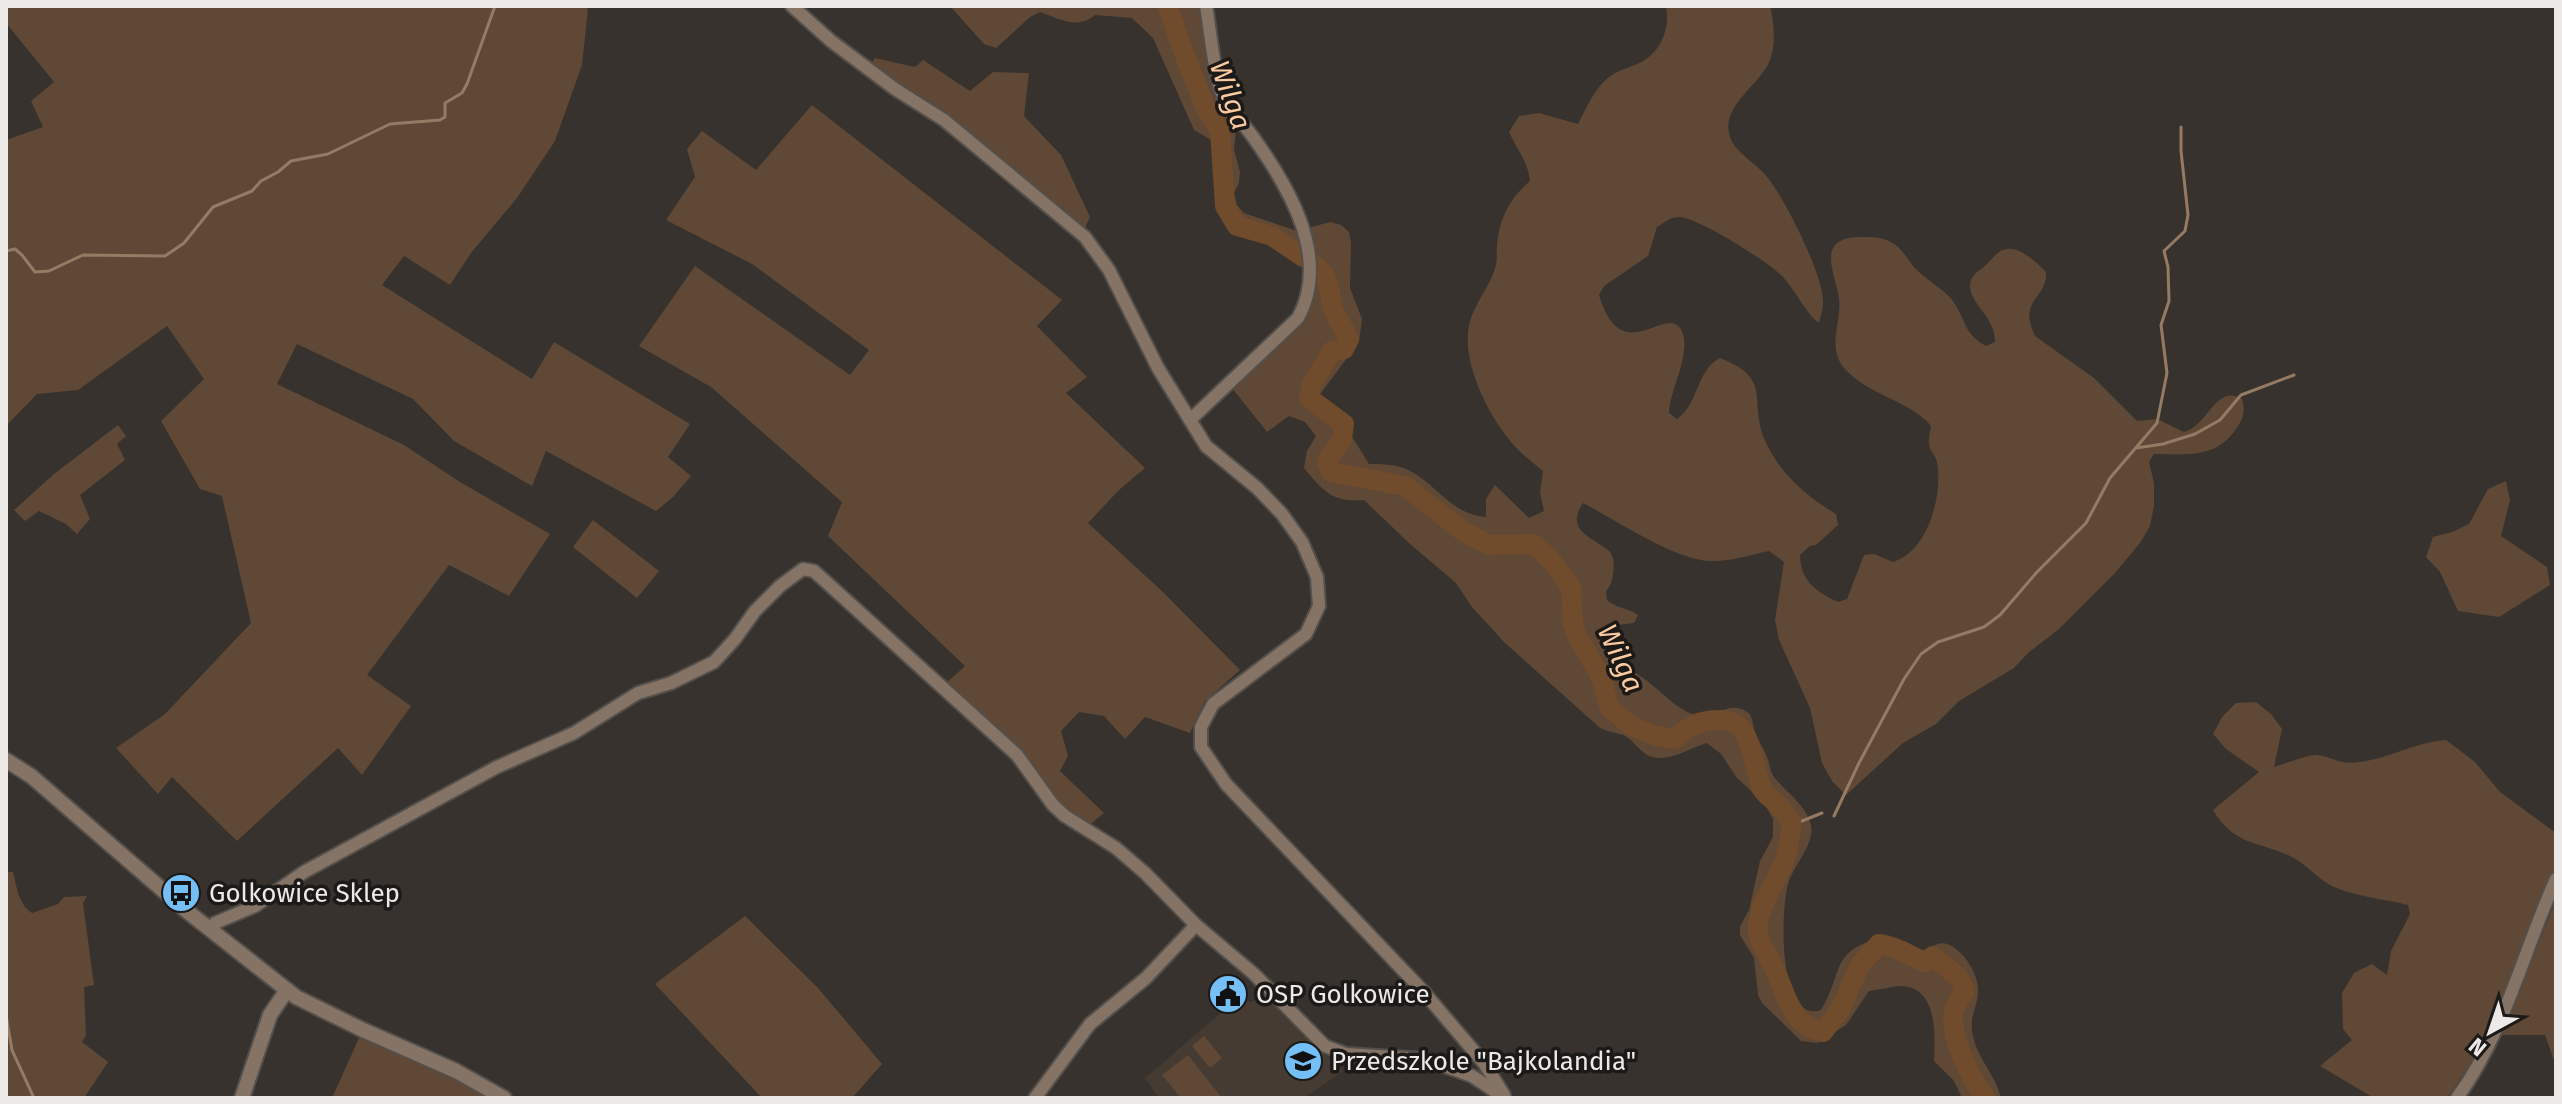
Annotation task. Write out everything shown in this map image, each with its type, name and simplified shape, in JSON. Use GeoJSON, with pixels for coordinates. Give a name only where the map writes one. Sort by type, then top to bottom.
{"type":"FeatureCollection","features":[{"type":"Feature","properties":{"kind":"street"},"geometry":{"type":"LineString","coordinates":[[210,929],[215,923],[255,906],[304,872],[392,822],[497,767],[574,733],[638,693],[671,683],[714,662],[755,611],[803,569],[814,571],[1017,755],[1053,805],[1116,848],[1196,925],[1245,965],[1325,1046],[1346,1054],[1425,1059],[1472,1076],[1505,1098],[1484,1063],[1422,990],[1226,784],[1201,747],[1201,727],[1213,704],[1306,634],[1319,606],[1317,577],[1302,542],[1282,514],[1257,488],[1206,446],[1158,368],[1109,270],[1085,237],[944,120],[895,89],[831,41],[792,6]]}},
{"type":"Feature","properties":{"kind":"street"},"geometry":{"type":"LineString","coordinates":[[1190,420],[1298,318],[1306,303],[1308,261],[1302,220],[1266,156],[1221,91],[1206,6]]}},
{"type":"Feature","properties":{"kind":"street"},"geometry":{"type":"LineString","coordinates":[[6,760],[31,776],[210,929],[287,990],[308,1004],[456,1071],[504,1098]]}},
{"type":"Feature","properties":{"kind":"street"},"geometry":{"type":"LineString","coordinates":[[2457,1098],[2502,1016],[2556,879]]}},
{"type":"Feature","properties":{"kind":"street"},"geometry":{"type":"LineString","coordinates":[[1035,1098],[1090,1024],[1146,978],[1196,925]]}},
{"type":"Feature","properties":{"kind":"street"},"geometry":{"type":"LineString","coordinates":[[242,1098],[270,1015],[287,990]]}},
{"type":"Feature","properties":{"kind":"shaded area"},"geometry":{"type":"Polygon","coordinates":[[[6,6],[583,6],[588,9],[582,65],[555,141],[517,198],[471,253],[450,285],[404,256],[382,285],[532,379],[554,342],[690,424],[668,457],[691,476],[656,511],[546,451],[532,486],[454,441],[413,399],[297,344],[277,384],[404,445],[460,482],[550,534],[509,596],[449,565],[367,675],[411,706],[362,775],[338,748],[237,841],[172,777],[158,794],[116,748],[165,714],[251,623],[222,496],[200,489],[161,421],[204,379],[167,326],[78,390],[37,394],[6,426],[6,140],[43,127],[31,101],[54,82],[6,23],[6,6]]]}},
{"type":"Feature","properties":{"kind":"shaded area"},"geometry":{"type":"Polygon","coordinates":[[[950,6],[1207,6],[1219,76],[1237,117],[1234,150],[1240,172],[1234,193],[1237,205],[1244,213],[1297,231],[1330,222],[1341,225],[1349,232],[1350,288],[1362,319],[1359,342],[1318,397],[1343,422],[1369,464],[1392,465],[1412,472],[1461,509],[1473,514],[1486,517],[1486,499],[1495,485],[1529,518],[1544,511],[1540,493],[1543,471],[1515,446],[1492,415],[1477,383],[1468,349],[1471,318],[1495,268],[1503,217],[1517,194],[1530,181],[1525,161],[1509,132],[1519,116],[1539,113],[1578,124],[1604,82],[1655,51],[1665,30],[1666,6],[1770,6],[1774,33],[1770,60],[1737,103],[1729,123],[1729,133],[1740,152],[1768,178],[1793,219],[1821,287],[1822,311],[1819,323],[1773,268],[1715,232],[1679,217],[1657,227],[1648,256],[1604,286],[1599,295],[1609,318],[1620,330],[1633,332],[1668,323],[1677,325],[1683,334],[1684,352],[1669,413],[1677,419],[1690,405],[1706,370],[1720,358],[1747,374],[1753,382],[1764,438],[1777,462],[1804,491],[1836,514],[1838,525],[1800,555],[1806,578],[1823,594],[1838,602],[1847,599],[1864,555],[1874,554],[1893,562],[1915,547],[1930,521],[1938,490],[1937,462],[1929,443],[1931,426],[1912,410],[1866,386],[1839,361],[1836,344],[1839,298],[1831,258],[1837,243],[1845,239],[1874,237],[1894,244],[1918,271],[1951,299],[1969,332],[1986,346],[1995,342],[1994,333],[1971,293],[1971,280],[2003,250],[2015,250],[2026,255],[2046,272],[2043,288],[2029,314],[2035,336],[2094,378],[2137,421],[2157,419],[2184,432],[2200,422],[2225,397],[2242,399],[2244,411],[2240,422],[2219,446],[2200,453],[2154,454],[2149,462],[2154,483],[2150,526],[2115,573],[2059,629],[2014,668],[1959,701],[1936,724],[1903,743],[1846,795],[1832,781],[1822,763],[1810,708],[1779,640],[1775,620],[1784,562],[1769,551],[1727,560],[1698,559],[1665,548],[1583,503],[1578,513],[1579,527],[1608,550],[1613,558],[1613,577],[1606,591],[1607,600],[1638,615],[1634,623],[1609,626],[1606,634],[1615,649],[1616,658],[1692,714],[1709,715],[1735,708],[1750,714],[1773,775],[1808,817],[1810,839],[1789,881],[1784,914],[1785,960],[1796,1000],[1807,1010],[1821,1010],[1845,957],[1864,943],[1881,938],[1908,961],[1917,961],[1935,945],[1950,945],[1970,965],[1977,981],[1973,1036],[2001,1098],[1962,1098],[1954,1081],[1934,1061],[1932,1014],[1922,994],[1913,988],[1901,986],[1869,991],[1846,1025],[1818,1043],[1801,1041],[1762,1003],[1758,995],[1754,958],[1740,935],[1760,861],[1773,837],[1773,819],[1764,803],[1737,778],[1721,754],[1707,743],[1670,757],[1654,758],[1623,735],[1599,727],[1504,642],[1472,607],[1456,583],[1364,500],[1344,500],[1317,483],[1304,468],[1307,451],[1316,436],[1305,422],[1289,416],[1267,432],[1232,388],[1300,325],[1312,301],[1313,258],[1299,260],[1270,242],[1229,231],[1222,220],[1218,157],[1211,140],[1194,130],[1153,38],[1132,18],[1095,15],[1075,22],[1040,12],[1030,17],[996,48],[984,44],[950,6]]]}},
{"type":"Feature","properties":{"kind":"shaded area"},"geometry":{"type":"Polygon","coordinates":[[[875,58],[915,67],[923,60],[970,91],[993,72],[1029,73],[1024,116],[1061,155],[1090,217],[1084,230],[870,65],[875,58]]]}},
{"type":"Feature","properties":{"kind":"shaded area"},"geometry":{"type":"Polygon","coordinates":[[[812,105],[1062,300],[1037,326],[1087,377],[1066,393],[1145,468],[1088,523],[1164,593],[1240,670],[1205,701],[1190,733],[1145,717],[1125,739],[1104,716],[1079,712],[1061,731],[1068,756],[1060,771],[1104,813],[1087,827],[1066,815],[943,686],[965,666],[828,536],[842,502],[711,387],[639,346],[695,266],[850,375],[869,350],[752,264],[666,220],[695,177],[687,149],[702,131],[756,170],[812,105]]]}},
{"type":"Feature","properties":{"kind":"shaded area"},"geometry":{"type":"Polygon","coordinates":[[[118,425],[126,436],[117,444],[125,460],[80,495],[90,519],[77,534],[66,524],[39,511],[25,521],[14,510],[54,474],[118,425]]]}},
{"type":"Feature","properties":{"kind":"shaded area"},"geometry":{"type":"Polygon","coordinates":[[[2506,481],[2510,500],[2501,536],[2547,567],[2550,585],[2499,617],[2458,611],[2440,572],[2426,557],[2433,537],[2469,524],[2488,489],[2506,481]]]}},
{"type":"Feature","properties":{"kind":"shaded area"},"geometry":{"type":"Polygon","coordinates":[[[593,520],[659,571],[637,598],[573,547],[593,520]]]}},
{"type":"Feature","properties":{"kind":"shaded area"},"geometry":{"type":"Polygon","coordinates":[[[2256,702],[2271,714],[2282,729],[2274,767],[2313,755],[2360,762],[2446,740],[2475,762],[2500,792],[2556,833],[2556,869],[2514,980],[2481,1048],[2447,1098],[2374,1098],[2320,1066],[2352,1040],[2343,1029],[2342,993],[2354,973],[2372,964],[2387,975],[2391,951],[2410,914],[2408,905],[2338,889],[2295,859],[2238,836],[2221,822],[2213,810],[2259,772],[2226,749],[2213,734],[2222,717],[2236,703],[2256,702]]]}},
{"type":"Feature","properties":{"kind":"shaded area"},"geometry":{"type":"Polygon","coordinates":[[[6,872],[13,872],[21,900],[32,913],[58,904],[64,897],[87,896],[83,903],[94,985],[84,987],[86,1035],[82,1042],[108,1062],[84,1098],[6,1098],[6,872]]]}},
{"type":"Feature","properties":{"kind":"shaded area"},"geometry":{"type":"Polygon","coordinates":[[[2556,900],[2556,1066],[2545,1035],[2502,1035],[2556,900]]]}},
{"type":"Feature","properties":{"kind":"shaded area"},"geometry":{"type":"Polygon","coordinates":[[[745,916],[818,988],[882,1064],[852,1098],[762,1098],[655,984],[745,916]]]}},
{"type":"Feature","properties":{"kind":"shaded area"},"geometry":{"type":"Polygon","coordinates":[[[1265,996],[1343,1071],[1304,1098],[1159,1098],[1145,1078],[1238,998],[1251,1002],[1265,996]]]}},
{"type":"Feature","properties":{"kind":"shaded area"},"geometry":{"type":"Polygon","coordinates":[[[367,1036],[499,1098],[332,1098],[359,1038],[367,1036]]]}},
{"type":"Feature","properties":{"kind":"shaded area"},"geometry":{"type":"Polygon","coordinates":[[[1204,1036],[1222,1058],[1210,1068],[1192,1046],[1204,1036]]]}},
{"type":"Feature","properties":{"kind":"shaded area"},"geometry":{"type":"Polygon","coordinates":[[[1188,1055],[1222,1098],[1181,1098],[1162,1075],[1188,1055]]]}},
{"type":"Feature","properties":{"kind":"waterway"},"geometry":{"type":"LineString","coordinates":[[6,251],[15,249],[35,272],[49,271],[83,255],[165,256],[184,243],[213,207],[252,191],[261,181],[291,161],[328,154],[390,124],[440,120],[445,117],[445,103],[462,93],[467,84],[495,6]]}},
{"type":"Feature","properties":{"kind":"waterway","name":"Wilga"},"geometry":{"type":"LineString","coordinates":[[1168,6],[1206,109],[1220,131],[1225,206],[1237,226],[1272,236],[1303,257]]}},
{"type":"Feature","properties":{"kind":"waterway"},"geometry":{"type":"LineString","coordinates":[[1834,816],[1904,679],[1921,654],[1938,642],[1984,627],[2000,615],[2086,523],[2110,478],[2157,423],[2167,373],[2161,325],[2169,301],[2164,251],[2185,231],[2188,215],[2181,127]]}},
{"type":"Feature","properties":{"kind":"waterway","name":"Wilga"},"geometry":{"type":"LineString","coordinates":[[1311,263],[1326,278],[1333,309],[1349,339],[1344,349],[1332,351],[1311,386],[1309,398],[1344,424],[1342,439],[1327,461],[1331,472],[1405,486],[1464,532],[1490,545],[1533,544],[1550,559],[1571,587],[1577,636],[1601,677],[1609,707],[1631,726],[1656,736],[1675,739],[1690,727],[1706,721],[1730,721],[1739,726],[1749,744],[1762,790],[1782,809],[1792,825],[1784,862],[1765,901],[1758,926],[1761,942],[1790,1006],[1803,1022],[1823,1032],[1840,1010],[1860,965],[1879,944],[1925,962],[1933,956],[1958,977],[1965,990],[1955,1007],[1954,1029],[1967,1067],[1985,1098]]}},
{"type":"Feature","properties":{"kind":"waterway"},"geometry":{"type":"LineString","coordinates":[[2136,448],[2195,434],[2220,420],[2241,395],[2294,375]]}},
{"type":"Feature","properties":{"kind":"waterway"},"geometry":{"type":"LineString","coordinates":[[1792,825],[1822,813]]}},
{"type":"Feature","properties":{"kind":"waterway"},"geometry":{"type":"LineString","coordinates":[[6,1015],[12,1050],[34,1098]]}},
{"type":"Feature","properties":{"kind":"place","name":"Golkowice Sklep"},"geometry":{"type":"Point","coordinates":[181,893]}},
{"type":"Feature","properties":{"kind":"place","name":"OSP Golkowice"},"geometry":{"type":"Point","coordinates":[1228,994]}},
{"type":"Feature","properties":{"kind":"place","name":"Przedszkole \"Bajkolandia\""},"geometry":{"type":"Point","coordinates":[1303,1061]}}]}
